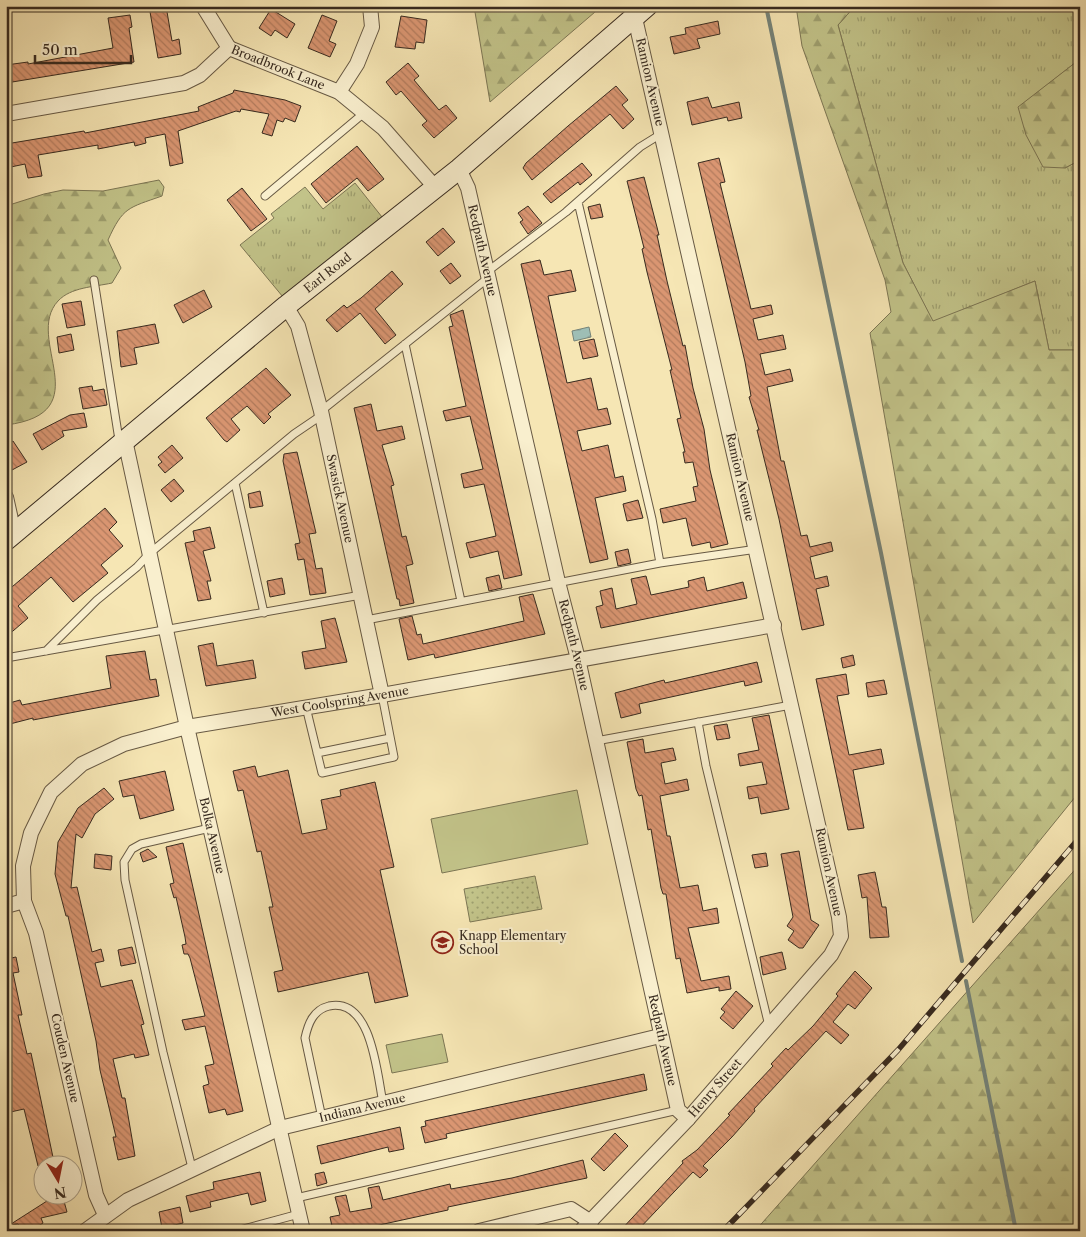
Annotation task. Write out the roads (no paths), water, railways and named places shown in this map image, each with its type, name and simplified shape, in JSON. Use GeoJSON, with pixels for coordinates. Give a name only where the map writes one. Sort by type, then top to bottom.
{"type":"FeatureCollection","features":[{"type":"Feature","properties":{"kind":"street"},"geometry":{"type":"LineString","coordinates":[[203,6],[229,48]]}},
{"type":"Feature","properties":{"kind":"street"},"geometry":{"type":"LineString","coordinates":[[339,92],[357,64],[372,27],[370,6]]}},
{"type":"Feature","properties":{"kind":"street","name":"Ramion Avenue"},"geometry":{"type":"LineString","coordinates":[[641,12],[662,134],[792,704],[839,917],[841,936]]}},
{"type":"Feature","properties":{"kind":"street","name":"Earl Road"},"geometry":{"type":"LineString","coordinates":[[10,537],[286,306],[434,186],[459,169],[641,12]]}},
{"type":"Feature","properties":{"kind":"street","name":"Broadbrook Lane"},"geometry":{"type":"LineString","coordinates":[[6,114],[184,83],[200,75],[229,48],[339,92],[383,128],[434,186]]}},
{"type":"Feature","properties":{"kind":"street","name":"Redpath Avenue"},"geometry":{"type":"LineString","coordinates":[[459,169],[468,188],[558,582],[578,659],[660,1036],[683,1114]]}},
{"type":"Feature","properties":{"kind":"street","name":"Swasick Avenue"},"geometry":{"type":"LineString","coordinates":[[286,306],[298,326],[322,413],[382,695]]}},
{"type":"Feature","properties":{"kind":"street","name":"Bolka Avenue"},"geometry":{"type":"LineString","coordinates":[[122,442],[150,553],[187,727],[303,1231]]}},
{"type":"Feature","properties":{"kind":"street"},"geometry":{"type":"LineString","coordinates":[[6,497],[10,537]]}},
{"type":"Feature","properties":{"kind":"street","name":"West Coolspring Avenue"},"geometry":{"type":"LineString","coordinates":[[24,901],[23,866],[31,833],[51,792],[82,764],[124,744],[187,727],[382,695],[774,625]]}},
{"type":"Feature","properties":{"kind":"street"},"geometry":{"type":"LineString","coordinates":[[6,906],[24,901]]}},
{"type":"Feature","properties":{"kind":"street","name":"Couden Avenue"},"geometry":{"type":"LineString","coordinates":[[24,901],[36,934],[96,1195],[105,1215]]}},
{"type":"Feature","properties":{"kind":"street","name":"Henry Street"},"geometry":{"type":"LineString","coordinates":[[586,1226],[683,1114],[769,1026],[831,955],[841,936]]}},
{"type":"Feature","properties":{"kind":"street","name":"Indiana Avenue"},"geometry":{"type":"LineString","coordinates":[[85,1231],[128,1200],[192,1168],[280,1128],[660,1036]]}},
{"type":"Feature","properties":{"kind":"street"},"geometry":{"type":"LineString","coordinates":[[479,1231],[571,1209],[586,1226]]}},
{"type":"Feature","properties":{"kind":"lane"},"geometry":{"type":"LineString","coordinates":[[265,196],[364,113]]}},
{"type":"Feature","properties":{"kind":"lane"},"geometry":{"type":"LineString","coordinates":[[46,651],[97,600],[137,567],[150,553],[578,202],[640,147],[662,134]]}},
{"type":"Feature","properties":{"kind":"lane"},"geometry":{"type":"LineString","coordinates":[[578,202],[652,519],[660,563]]}},
{"type":"Feature","properties":{"kind":"lane"},"geometry":{"type":"LineString","coordinates":[[94,280],[122,442]]}},
{"type":"Feature","properties":{"kind":"lane"},"geometry":{"type":"LineString","coordinates":[[405,344],[460,601]]}},
{"type":"Feature","properties":{"kind":"lane"},"geometry":{"type":"LineString","coordinates":[[236,483],[264,613]]}},
{"type":"Feature","properties":{"kind":"lane"},"geometry":{"type":"LineString","coordinates":[[366,620],[660,563],[757,549]]}},
{"type":"Feature","properties":{"kind":"lane"},"geometry":{"type":"LineString","coordinates":[[6,658],[361,595]]}},
{"type":"Feature","properties":{"kind":"lane"},"geometry":{"type":"LineString","coordinates":[[306,707],[322,772],[394,756],[382,695]]}},
{"type":"Feature","properties":{"kind":"lane"},"geometry":{"type":"LineString","coordinates":[[596,741],[792,704]]}},
{"type":"Feature","properties":{"kind":"lane"},"geometry":{"type":"LineString","coordinates":[[698,722],[706,766],[769,1026]]}},
{"type":"Feature","properties":{"kind":"lane"},"geometry":{"type":"LineString","coordinates":[[317,754],[390,738]]}},
{"type":"Feature","properties":{"kind":"lane"},"geometry":{"type":"LineString","coordinates":[[192,1168],[141,954],[125,880],[124,862],[132,849],[141,844],[210,828]]}},
{"type":"Feature","properties":{"kind":"lane"},"geometry":{"type":"LineString","coordinates":[[322,1118],[305,1038],[313,1017],[319,1010],[326,1007],[337,1005],[347,1007],[357,1014],[366,1026],[383,1103]]}},
{"type":"Feature","properties":{"kind":"lane"},"geometry":{"type":"LineString","coordinates":[[296,1198],[683,1114]]}},
{"type":"Feature","properties":{"kind":"lane"},"geometry":{"type":"LineString","coordinates":[[236,1231],[299,1214]]}},
{"type":"Feature","properties":{"kind":"water"},"geometry":{"type":"Polygon","coordinates":[[[589,327],[591,337],[574,341],[572,331],[589,327]]]}},
{"type":"Feature","properties":{"kind":"waterway"},"geometry":{"type":"LineString","coordinates":[[766,6],[881,553],[962,961]]}},
{"type":"Feature","properties":{"kind":"waterway"},"geometry":{"type":"LineString","coordinates":[[966,981],[1016,1231]]}},
{"type":"Feature","properties":{"kind":"railway"},"geometry":{"type":"LineString","coordinates":[[723,1231],[898,1050],[1080,837]]}},
{"type":"Feature","properties":{"kind":"place","name":"Knapp Elementary School"},"geometry":{"type":"Point","coordinates":[443,943]}}]}
